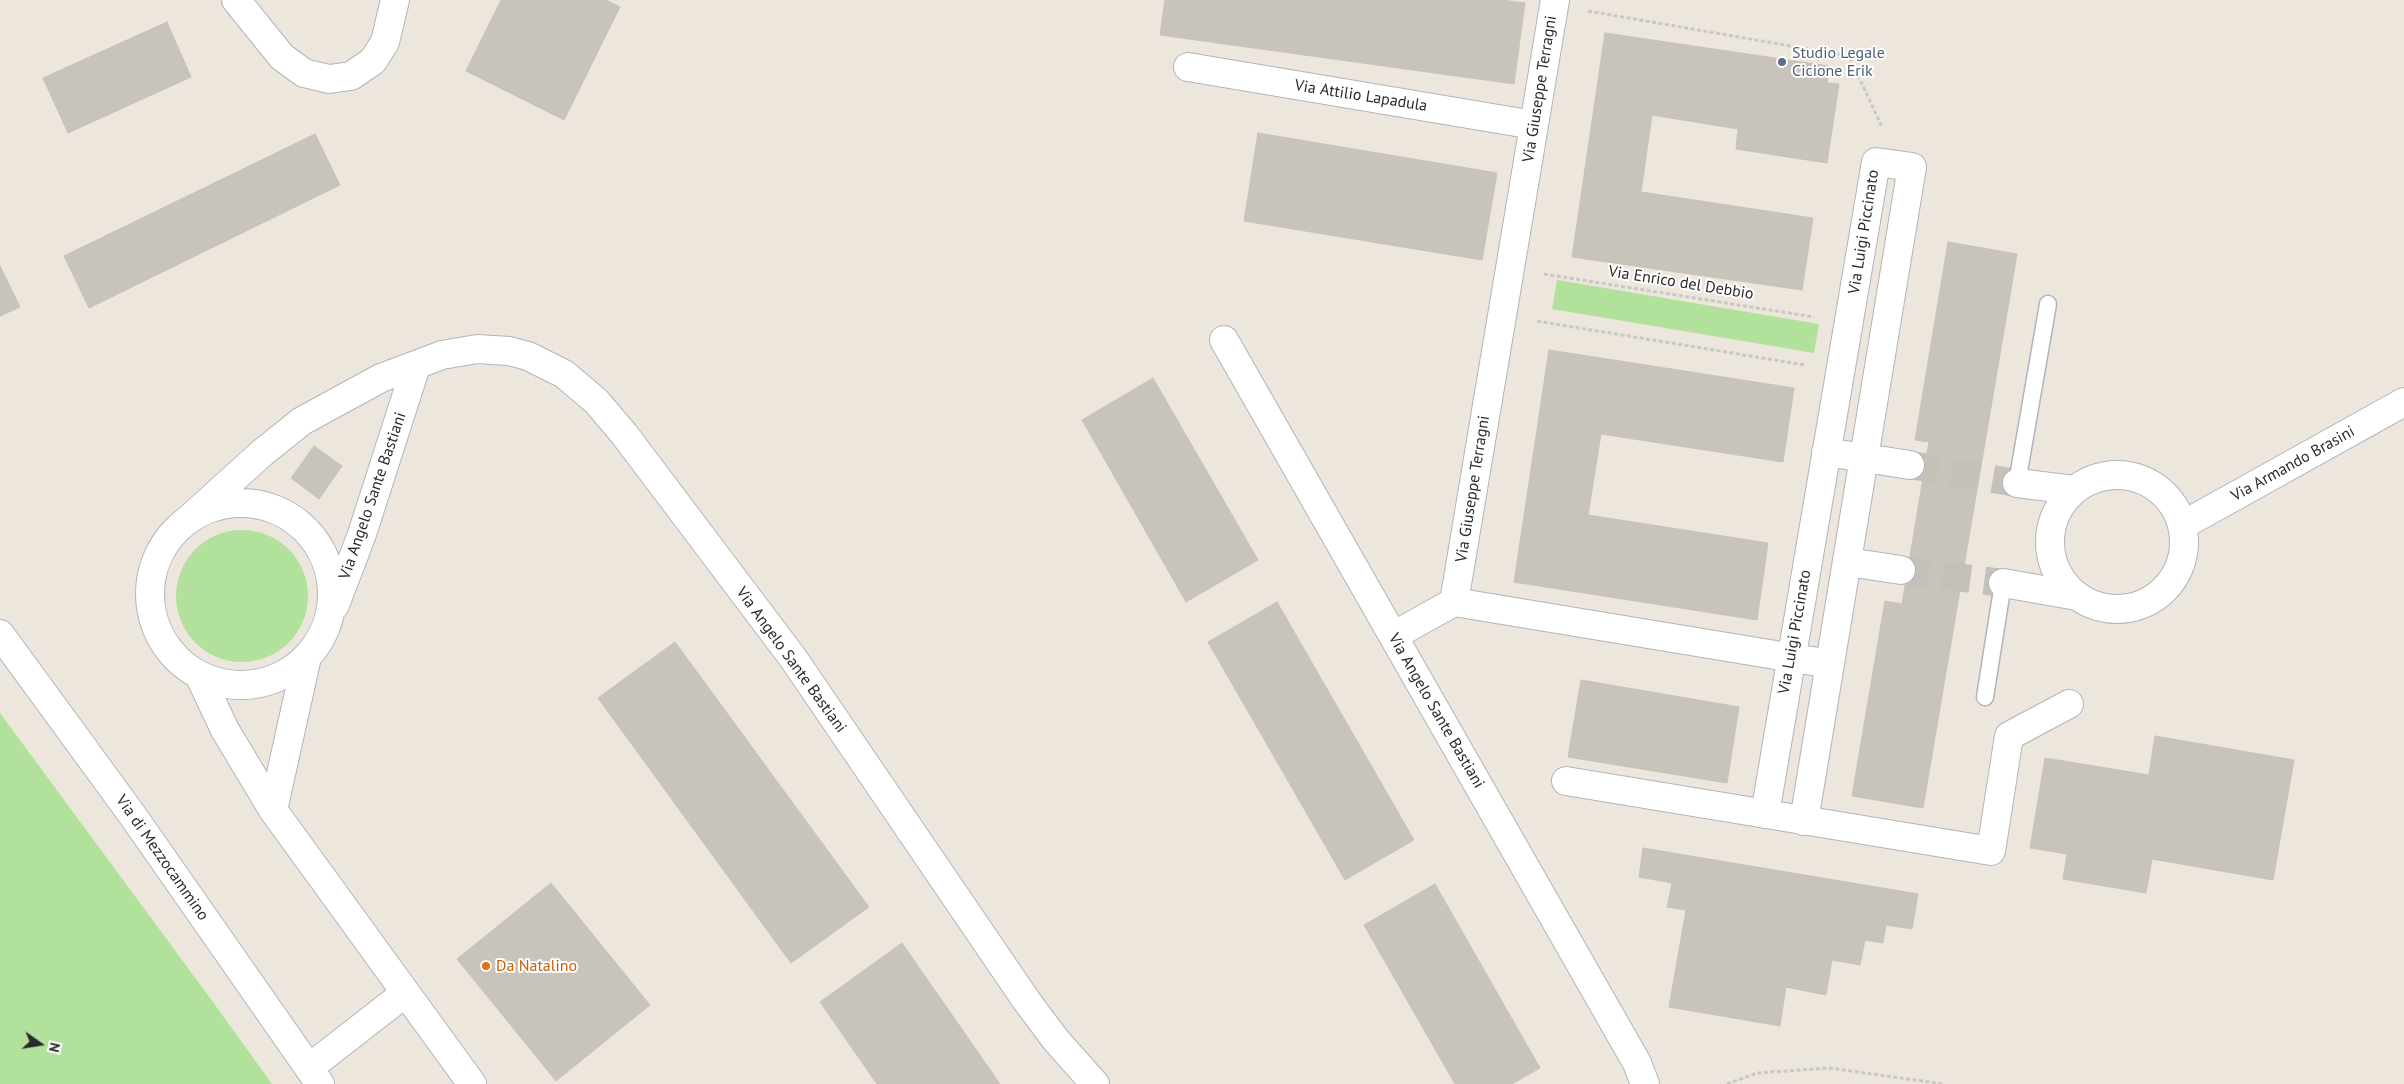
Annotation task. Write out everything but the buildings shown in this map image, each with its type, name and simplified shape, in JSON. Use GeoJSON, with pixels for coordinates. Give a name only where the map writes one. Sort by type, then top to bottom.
{"type":"FeatureCollection","features":[{"type":"Feature","properties":{"kind":"street"},"geometry":{"type":"LineString","coordinates":[[236,0],[282,57],[304,73],[330,79],[351,76],[373,61],[385,42],[395,0]]}},
{"type":"Feature","properties":{"kind":"street","name":"Via Giuseppe Terragni"},"geometry":{"type":"LineString","coordinates":[[1454,602],[1554,2]]}},
{"type":"Feature","properties":{"kind":"street","name":"Via Attilio Lapadula"},"geometry":{"type":"LineString","coordinates":[[1188,67],[1534,125]]}},
{"type":"Feature","properties":{"kind":"street","name":"Via Luigi Piccinato"},"geometry":{"type":"LineString","coordinates":[[1766,814],[1790,657],[1876,162],[1912,167],[1804,821]]}},
{"type":"Feature","properties":{"kind":"street"},"geometry":{"type":"LineString","coordinates":[[1849,323],[1886,330]]}},
{"type":"Feature","properties":{"kind":"street","name":"Via Angelo Sante Bastiani"},"geometry":{"type":"LineString","coordinates":[[1224,340],[1637,1063],[1645,1084]]}},
{"type":"Feature","properties":{"kind":"street","name":"Via Angelo Sante Bastiani"},"geometry":{"type":"LineString","coordinates":[[200,676],[175,658],[162,639],[158,632],[150,602],[152,571],[166,542],[188,520],[262,453],[302,421],[365,385],[459,352],[492,349],[528,356],[564,374],[596,401],[624,434],[793,658],[1026,1000],[1055,1038],[1095,1084]]}},
{"type":"Feature","properties":{"kind":"street","name":"Via Angelo Sante Bastiani"},"geometry":{"type":"LineString","coordinates":[[327,624],[362,534],[416,366]]}},
{"type":"Feature","properties":{"kind":"street","name":"Via Armando Brasini"},"geometry":{"type":"LineString","coordinates":[[2183,525],[2404,402]]}},
{"type":"Feature","properties":{"kind":"street"},"geometry":{"type":"LineString","coordinates":[[1826,452],[1910,465]]}},
{"type":"Feature","properties":{"kind":"street"},"geometry":{"type":"LineString","coordinates":[[2003,583],[2076,596],[2095,606],[2115,610],[2136,607],[2155,598],[2170,584],[2180,566],[2185,546],[2183,525],[2173,505],[2158,488],[2138,478],[2116,474],[2094,479],[2074,490],[2061,505],[2053,523],[2050,544],[2053,563],[2063,582],[2076,596]]}},
{"type":"Feature","properties":{"kind":"street"},"geometry":{"type":"LineString","coordinates":[[2017,483],[2074,490]]}},
{"type":"Feature","properties":{"kind":"street"},"geometry":{"type":"LineString","coordinates":[[188,520],[214,507],[242,503],[271,508],[296,521],[316,542],[329,568],[332,596],[327,624],[319,642],[307,657],[284,675],[257,684],[228,685],[200,676]]}},
{"type":"Feature","properties":{"kind":"street"},"geometry":{"type":"LineString","coordinates":[[1848,562],[1901,570]]}},
{"type":"Feature","properties":{"kind":"street"},"geometry":{"type":"LineString","coordinates":[[1394,636],[1454,602],[1830,664]]}},
{"type":"Feature","properties":{"kind":"street","name":"Via di Mezzocammino"},"geometry":{"type":"LineString","coordinates":[[0,634],[133,816],[314,1076]]}},
{"type":"Feature","properties":{"kind":"street"},"geometry":{"type":"LineString","coordinates":[[273,810],[307,657]]}},
{"type":"Feature","properties":{"kind":"street"},"geometry":{"type":"LineString","coordinates":[[200,676],[225,730],[273,810],[404,994],[472,1084]]}},
{"type":"Feature","properties":{"kind":"street"},"geometry":{"type":"LineString","coordinates":[[1566,781],[1991,851],[2009,736],[2070,704]]}},
{"type":"Feature","properties":{"kind":"street"},"geometry":{"type":"LineString","coordinates":[[314,1076],[404,994]]}},
{"type":"Feature","properties":{"kind":"lane"},"geometry":{"type":"LineString","coordinates":[[2017,483],[2048,304]]}},
{"type":"Feature","properties":{"kind":"lane"},"geometry":{"type":"LineString","coordinates":[[1985,697],[2003,583]]}},
{"type":"Feature","properties":{"kind":"path"},"geometry":{"type":"LineString","coordinates":[[1554,2],[1849,56],[1883,125],[1876,162]]}},
{"type":"Feature","properties":{"kind":"path","name":"Via Enrico del Debbio"},"geometry":{"type":"LineString","coordinates":[[1510,268],[1849,323]]}},
{"type":"Feature","properties":{"kind":"path"},"geometry":{"type":"LineString","coordinates":[[1502,315],[1840,371]]}},
{"type":"Feature","properties":{"kind":"path"},"geometry":{"type":"LineString","coordinates":[[1727,1084],[1757,1074],[1830,1068],[1943,1084]]}},
{"type":"Feature","properties":{"kind":"green space"},"geometry":{"type":"Polygon","coordinates":[[[1557,280],[1819,324],[1814,353],[1552,309],[1557,280]]]}},
{"type":"Feature","properties":{"kind":"green space"},"geometry":{"type":"Polygon","coordinates":[[[242,530],[267,535],[278,541],[288,550],[297,560],[303,571],[308,596],[303,621],[297,632],[288,642],[278,651],[267,657],[242,662],[217,657],[206,651],[196,642],[187,632],[181,621],[176,596],[181,571],[187,560],[196,550],[206,541],[217,535],[242,530]]]}},
{"type":"Feature","properties":{"kind":"green space"},"geometry":{"type":"Polygon","coordinates":[[[0,713],[213,1002],[272,1084],[0,1084],[0,713]]]}},
{"type":"Feature","properties":{"kind":"tunnel"},"geometry":{"type":"LineString","coordinates":[[1910,465],[2017,483]]}},
{"type":"Feature","properties":{"kind":"tunnel"},"geometry":{"type":"LineString","coordinates":[[1901,570],[2003,583]]}},
{"type":"Feature","properties":{"kind":"place","name":"Studio Legale Cicione Erik"},"geometry":{"type":"Point","coordinates":[1782,62]}},
{"type":"Feature","properties":{"kind":"place","name":"Da Natalino"},"geometry":{"type":"Point","coordinates":[486,966]}}]}
